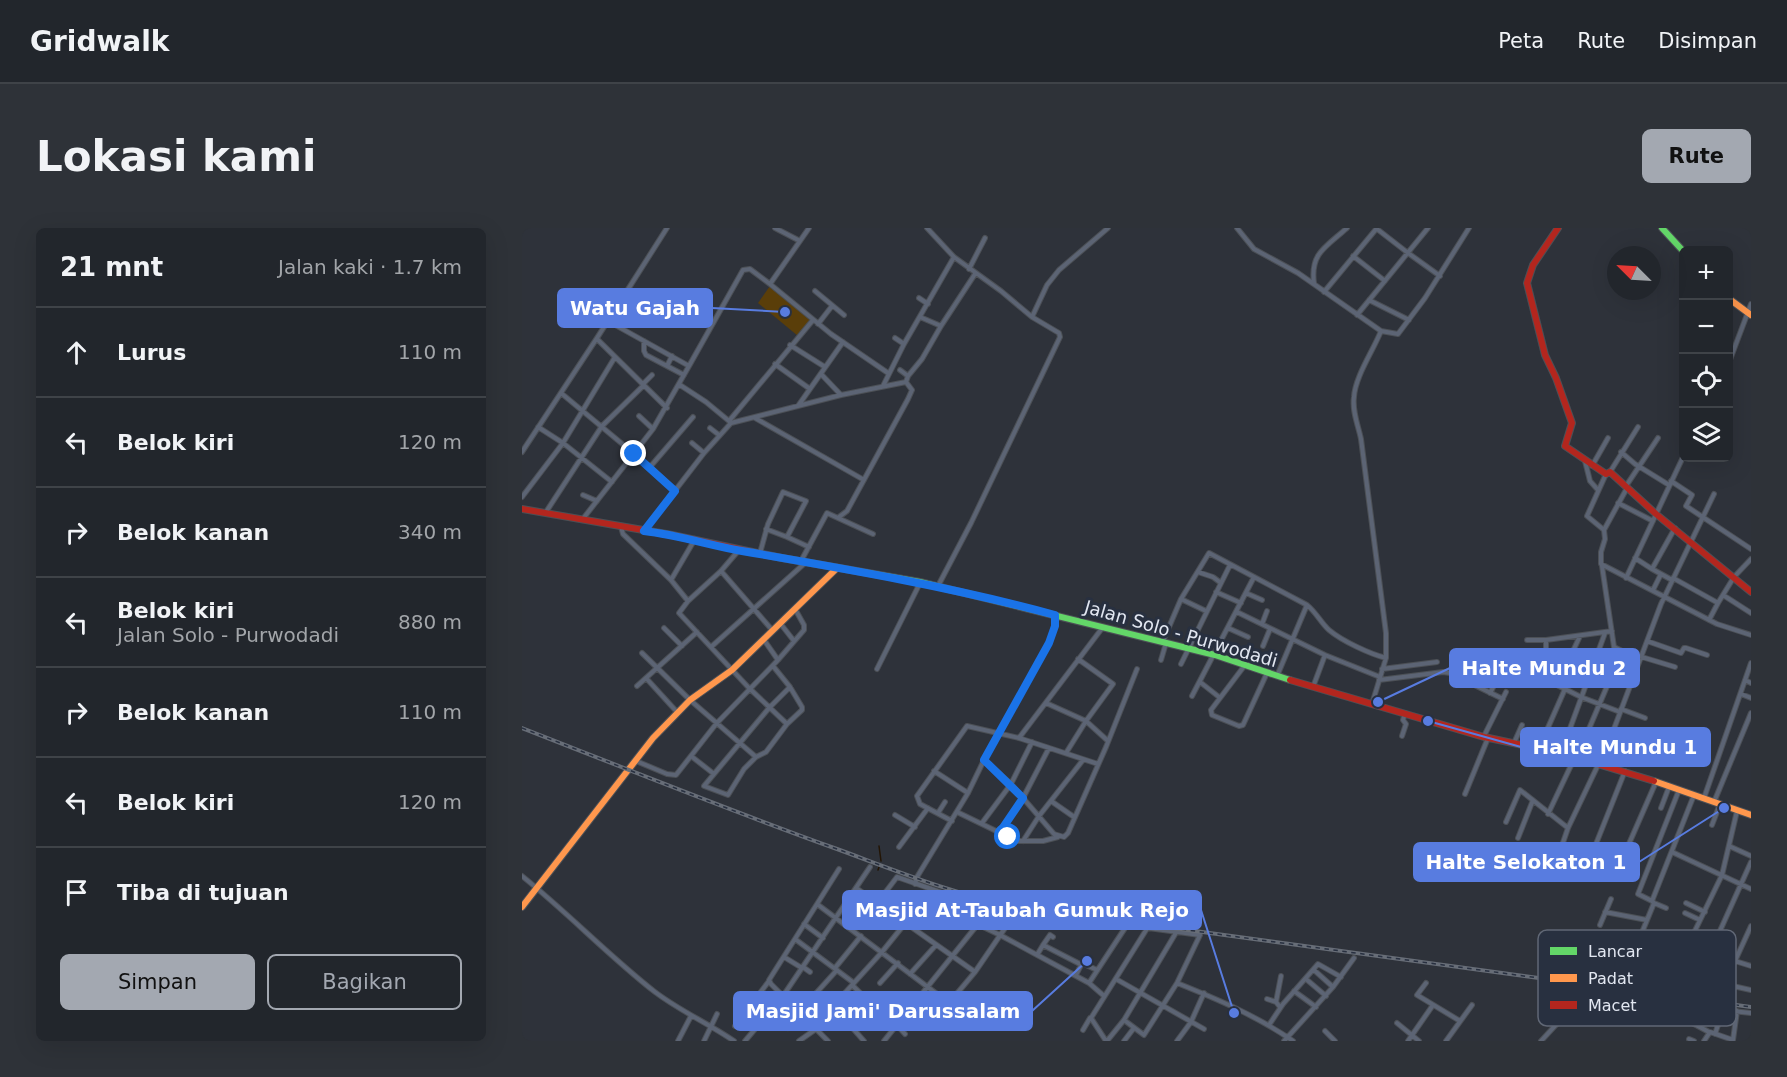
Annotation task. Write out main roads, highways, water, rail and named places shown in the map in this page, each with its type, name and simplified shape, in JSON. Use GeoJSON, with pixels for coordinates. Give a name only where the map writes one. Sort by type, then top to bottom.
{"type":"FeatureCollection","features":[{"type":"Feature","properties":{"kind":"main road"},"geometry":{"type":"LineString","coordinates":[[1558,228],[1533,265],[1527,283],[1532,294],[1533,309],[1545,354],[1572,423],[1565,446],[1627,487],[1654,518],[1675,528],[1751,591]]}},
{"type":"Feature","properties":{"kind":"main road"},"geometry":{"type":"LineString","coordinates":[[1662,228],[1679,247]]}},
{"type":"Feature","properties":{"kind":"main road"},"geometry":{"type":"LineString","coordinates":[[1731,300],[1750,314]]}},
{"type":"Feature","properties":{"kind":"main road","name":"Jalan Solo - Purwodadi"},"geometry":{"type":"LineString","coordinates":[[522,509],[837,568],[878,573],[1164,642],[1215,655],[1312,688],[1486,738],[1561,753],[1625,771],[1751,815]]}},
{"type":"Feature","properties":{"kind":"main road"},"geometry":{"type":"LineString","coordinates":[[522,907],[615,789],[635,760],[677,712],[732,670],[837,568]]}},
{"type":"Feature","properties":{"kind":"waterway"},"geometry":{"type":"LineString","coordinates":[[879,846],[881,861]]}},
{"type":"Feature","properties":{"kind":"railway"},"geometry":{"type":"LineString","coordinates":[[522,728],[882,866],[995,902],[1538,978]]}},
{"type":"Feature","properties":{"kind":"railway"},"geometry":{"type":"LineString","coordinates":[[1736,1005],[1751,1007]]}},
{"type":"Feature","properties":{"kind":"place","name":"Watu Gajah"},"geometry":{"type":"Point","coordinates":[785,312]}},
{"type":"Feature","properties":{"kind":"place","name":"Halte Mundu 2"},"geometry":{"type":"Point","coordinates":[1378,702]}},
{"type":"Feature","properties":{"kind":"place","name":"Halte Mundu 1"},"geometry":{"type":"Point","coordinates":[1428,721]}},
{"type":"Feature","properties":{"kind":"place","name":"Halte Selokaton 1"},"geometry":{"type":"Point","coordinates":[1724,808]}},
{"type":"Feature","properties":{"kind":"place","name":"Masjid Jami' Darussalam"},"geometry":{"type":"Point","coordinates":[1087,961]}},
{"type":"Feature","properties":{"kind":"place","name":"Masjid At-Taubah Gumuk Rejo"},"geometry":{"type":"Point","coordinates":[1234,1013]}}]}
